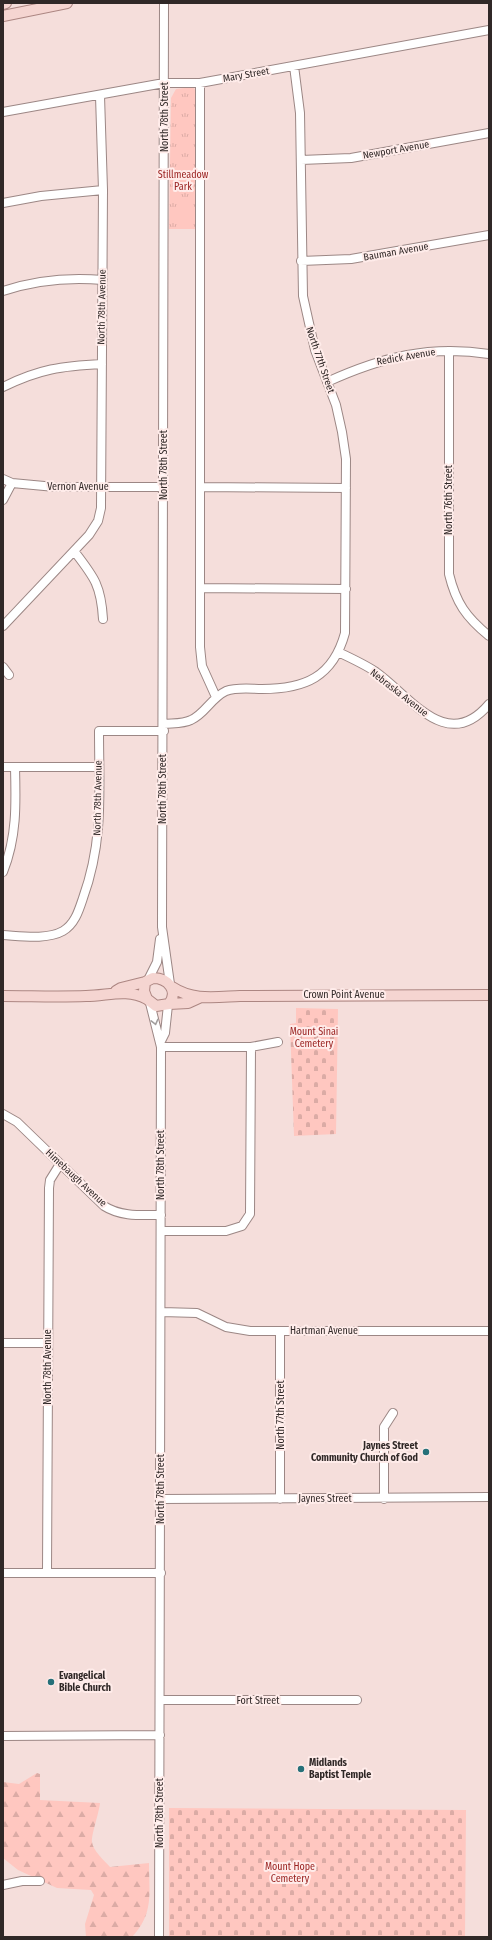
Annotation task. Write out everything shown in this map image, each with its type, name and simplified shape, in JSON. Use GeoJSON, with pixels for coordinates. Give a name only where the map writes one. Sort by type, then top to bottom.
{"type":"FeatureCollection","features":[{"type":"Feature","properties":{"kind":"main road"},"geometry":{"type":"LineString","coordinates":[[3,16],[67,3]]}},
{"type":"Feature","properties":{"kind":"main road"},"geometry":{"type":"LineString","coordinates":[[3,996],[89,996],[114,992],[133,994],[160,1006],[168,1005],[173,996],[171,986],[159,979],[121,988],[114,992]]}},
{"type":"Feature","properties":{"kind":"main road"},"geometry":{"type":"LineString","coordinates":[[147,981],[144,991],[148,1001]]}},
{"type":"Feature","properties":{"kind":"main road","name":"Crown Point Avenue"},"geometry":{"type":"LineString","coordinates":[[171,986],[183,994],[199,998],[247,996],[489,995]]}},
{"type":"Feature","properties":{"kind":"main road","name":"Crown Point Avenue"},"geometry":{"type":"LineString","coordinates":[[168,1005],[188,1003],[199,998]]}},
{"type":"Feature","properties":{"kind":"street","name":"North 78th Street"},"geometry":{"type":"LineString","coordinates":[[162,927],[164,728],[164,3]]}},
{"type":"Feature","properties":{"kind":"street","name":"Mary Street"},"geometry":{"type":"LineString","coordinates":[[3,112],[100,96],[164,83],[200,83],[489,30]]}},
{"type":"Feature","properties":{"kind":"street","name":"North 77th Street"},"geometry":{"type":"LineString","coordinates":[[294,66],[300,113],[301,260],[303,296],[314,350],[336,405],[346,459],[345,633],[338,652]]}},
{"type":"Feature","properties":{"kind":"street"},"geometry":{"type":"LineString","coordinates":[[200,83],[201,658],[206,676],[216,697]]}},
{"type":"Feature","properties":{"kind":"street","name":"North 78th Avenue"},"geometry":{"type":"LineString","coordinates":[[74,551],[89,535],[99,517],[102,487],[103,190],[100,96]]}},
{"type":"Feature","properties":{"kind":"street","name":"Newport Avenue"},"geometry":{"type":"LineString","coordinates":[[301,160],[352,158],[489,133]]}},
{"type":"Feature","properties":{"kind":"street"},"geometry":{"type":"LineString","coordinates":[[3,203],[41,196],[103,190]]}},
{"type":"Feature","properties":{"kind":"street","name":"Bauman Avenue"},"geometry":{"type":"LineString","coordinates":[[301,260],[359,258],[489,235]]}},
{"type":"Feature","properties":{"kind":"street"},"geometry":{"type":"LineString","coordinates":[[3,291],[24,284],[42,281],[83,278],[103,280]]}},
{"type":"Feature","properties":{"kind":"street","name":"Redick Avenue"},"geometry":{"type":"LineString","coordinates":[[327,382],[371,363],[421,352],[449,350],[489,354]]}},
{"type":"Feature","properties":{"kind":"street","name":"North 76th Street"},"geometry":{"type":"LineString","coordinates":[[449,350],[449,574],[454,591],[462,609],[468,617],[489,636]]}},
{"type":"Feature","properties":{"kind":"street"},"geometry":{"type":"LineString","coordinates":[[3,387],[29,374],[52,368],[102,364]]}},
{"type":"Feature","properties":{"kind":"street","name":"Vernon Avenue"},"geometry":{"type":"LineString","coordinates":[[3,479],[12,483],[44,487],[164,487]]}},
{"type":"Feature","properties":{"kind":"street"},"geometry":{"type":"LineString","coordinates":[[3,500],[12,483]]}},
{"type":"Feature","properties":{"kind":"street"},"geometry":{"type":"LineString","coordinates":[[200,487],[346,488]]}},
{"type":"Feature","properties":{"kind":"street"},"geometry":{"type":"LineString","coordinates":[[3,626],[46,578],[74,551],[97,583],[101,595],[103,619]]}},
{"type":"Feature","properties":{"kind":"street"},"geometry":{"type":"LineString","coordinates":[[200,588],[346,589]]}},
{"type":"Feature","properties":{"kind":"street"},"geometry":{"type":"LineString","coordinates":[[164,728],[191,720],[216,697],[232,689],[296,686],[310,681],[321,674],[329,666],[338,652]]}},
{"type":"Feature","properties":{"kind":"street","name":"Nebraska Avenue"},"geometry":{"type":"LineString","coordinates":[[338,652],[376,673],[426,715],[436,721],[450,724],[465,722],[476,717],[489,704]]}},
{"type":"Feature","properties":{"kind":"street"},"geometry":{"type":"LineString","coordinates":[[3,667],[9,675]]}},
{"type":"Feature","properties":{"kind":"street","name":"North 78th Avenue"},"geometry":{"type":"LineString","coordinates":[[3,935],[42,936],[62,932],[72,923],[79,910],[94,862],[99,834],[99,732],[164,728]]}},
{"type":"Feature","properties":{"kind":"street"},"geometry":{"type":"LineString","coordinates":[[3,767],[99,767]]}},
{"type":"Feature","properties":{"kind":"street"},"geometry":{"type":"LineString","coordinates":[[3,872],[9,857],[15,831],[15,767]]}},
{"type":"Feature","properties":{"kind":"street"},"geometry":{"type":"LineString","coordinates":[[147,981],[157,962],[162,927]]}},
{"type":"Feature","properties":{"kind":"street"},"geometry":{"type":"LineString","coordinates":[[162,927],[171,986]]}},
{"type":"Feature","properties":{"kind":"street"},"geometry":{"type":"LineString","coordinates":[[148,1001],[161,1044]]}},
{"type":"Feature","properties":{"kind":"street"},"geometry":{"type":"LineString","coordinates":[[161,1044],[165,1033],[168,1005]]}},
{"type":"Feature","properties":{"kind":"street"},"geometry":{"type":"LineString","coordinates":[[161,1044],[251,1047],[278,1042]]}},
{"type":"Feature","properties":{"kind":"street","name":"North 78th Street"},"geometry":{"type":"LineString","coordinates":[[159,1937],[162,1312],[161,1044]]}},
{"type":"Feature","properties":{"kind":"street"},"geometry":{"type":"LineString","coordinates":[[161,1231],[226,1231],[242,1226],[250,1214],[249,1165],[251,1047]]}},
{"type":"Feature","properties":{"kind":"street","name":"Himebaugh Avenue"},"geometry":{"type":"LineString","coordinates":[[3,1114],[17,1122],[100,1203],[109,1209],[127,1214],[161,1215]]}},
{"type":"Feature","properties":{"kind":"street","name":"North 78th Avenue"},"geometry":{"type":"LineString","coordinates":[[47,1572],[49,1188],[50,1180],[60,1164]]}},
{"type":"Feature","properties":{"kind":"street","name":"Hartman Avenue"},"geometry":{"type":"LineString","coordinates":[[162,1312],[197,1313],[235,1329],[280,1331],[489,1331]]}},
{"type":"Feature","properties":{"kind":"street","name":"North 77th Street"},"geometry":{"type":"LineString","coordinates":[[280,1331],[280,1499]]}},
{"type":"Feature","properties":{"kind":"street"},"geometry":{"type":"LineString","coordinates":[[3,1343],[48,1343]]}},
{"type":"Feature","properties":{"kind":"street"},"geometry":{"type":"LineString","coordinates":[[384,1499],[384,1427],[392,1413]]}},
{"type":"Feature","properties":{"kind":"street","name":"Jaynes Street"},"geometry":{"type":"LineString","coordinates":[[161,1499],[384,1499],[489,1497]]}},
{"type":"Feature","properties":{"kind":"street"},"geometry":{"type":"LineString","coordinates":[[3,1573],[161,1573]]}},
{"type":"Feature","properties":{"kind":"street","name":"Fort Street"},"geometry":{"type":"LineString","coordinates":[[160,1700],[356,1700]]}},
{"type":"Feature","properties":{"kind":"street"},"geometry":{"type":"LineString","coordinates":[[3,1736],[160,1735]]}},
{"type":"Feature","properties":{"kind":"street"},"geometry":{"type":"LineString","coordinates":[[3,1885],[22,1881],[40,1881]]}},
{"type":"Feature","properties":{"kind":"green space","name":"Stillmeadow Park"},"geometry":{"type":"Polygon","coordinates":[[[193,87],[196,91],[195,229],[169,229],[171,98],[176,89],[193,87]]]}},
{"type":"Feature","properties":{"kind":"green space"},"geometry":{"type":"Polygon","coordinates":[[[180,201],[192,201],[192,221],[180,221],[180,201]]]}},
{"type":"Feature","properties":{"kind":"green space","name":"Mount Sinai Cemetery"},"geometry":{"type":"Polygon","coordinates":[[[296,1008],[338,1009],[336,1134],[294,1136],[290,1024],[296,1023],[296,1008]]]}},
{"type":"Feature","properties":{"kind":"green space"},"geometry":{"type":"Polygon","coordinates":[[[37,1773],[40,1774],[40,1800],[100,1803],[92,1842],[97,1852],[110,1867],[149,1863],[149,1903],[144,1920],[132,1937],[86,1937],[85,1924],[94,1895],[91,1890],[57,1888],[18,1870],[3,1858],[3,1782],[19,1784],[37,1773]]]}},
{"type":"Feature","properties":{"kind":"green space","name":"Mount Hope Cemetery"},"geometry":{"type":"Polygon","coordinates":[[[169,1808],[466,1810],[465,1937],[169,1937],[169,1808]]]}},
{"type":"Feature","properties":{"kind":"place","name":"Jaynes Street Community Church of God"},"geometry":{"type":"Point","coordinates":[426,1452]}},
{"type":"Feature","properties":{"kind":"place","name":"Evangelical Bible Church"},"geometry":{"type":"Point","coordinates":[51,1682]}},
{"type":"Feature","properties":{"kind":"place","name":"Midlands Baptist Temple"},"geometry":{"type":"Point","coordinates":[301,1769]}}]}
